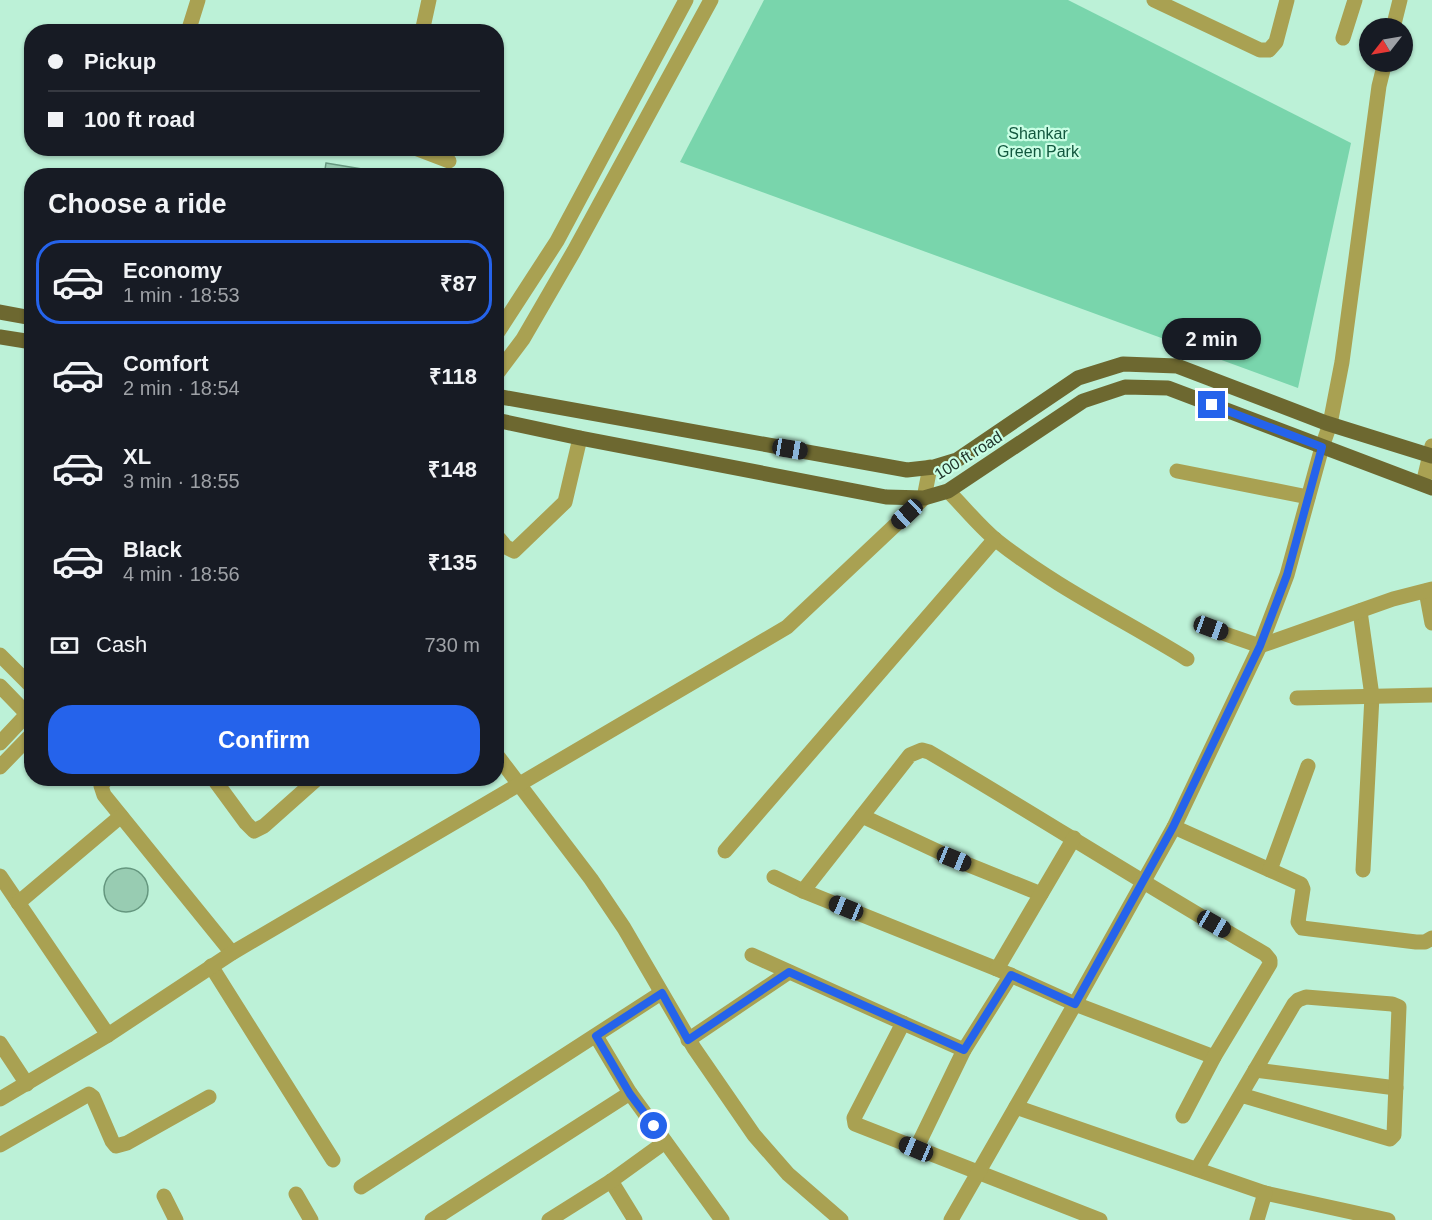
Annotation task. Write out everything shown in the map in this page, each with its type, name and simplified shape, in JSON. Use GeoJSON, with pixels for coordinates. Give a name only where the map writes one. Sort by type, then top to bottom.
{"type":"FeatureCollection","features":[{"type":"Feature","properties":{"kind":"main road"},"geometry":{"type":"LineString","coordinates":[[0,312],[24,316]]}},
{"type":"Feature","properties":{"kind":"main road"},"geometry":{"type":"LineString","coordinates":[[0,337],[24,341]]}},
{"type":"Feature","properties":{"kind":"main road","name":"100 ft road"},"geometry":{"type":"LineString","coordinates":[[504,397],[907,470],[957,460],[1078,378],[1123,364],[1177,366],[1330,424],[1432,453]]}},
{"type":"Feature","properties":{"kind":"main road","name":"100 ft road"},"geometry":{"type":"LineString","coordinates":[[504,422],[886,496],[924,498],[948,491],[1083,401],[1125,387],[1168,388],[1427,486]]}},
{"type":"Feature","properties":{"kind":"street"},"geometry":{"type":"LineString","coordinates":[[190,24],[198,0]]}},
{"type":"Feature","properties":{"kind":"street"},"geometry":{"type":"LineString","coordinates":[[424,24],[429,0]]}},
{"type":"Feature","properties":{"kind":"street"},"geometry":{"type":"LineString","coordinates":[[504,323],[557,241],[686,0]]}},
{"type":"Feature","properties":{"kind":"street"},"geometry":{"type":"LineString","coordinates":[[504,364],[523,339],[568,260],[711,0]]}},
{"type":"Feature","properties":{"kind":"street"},"geometry":{"type":"LineString","coordinates":[[1154,0],[1260,50],[1269,50],[1276,42],[1287,0]]}},
{"type":"Feature","properties":{"kind":"street"},"geometry":{"type":"LineString","coordinates":[[1343,38],[1355,0]]}},
{"type":"Feature","properties":{"kind":"street"},"geometry":{"type":"LineString","coordinates":[[1396,18],[1400,0]]}},
{"type":"Feature","properties":{"kind":"street"},"geometry":{"type":"LineString","coordinates":[[951,1220],[1173,827],[1260,646],[1287,575],[1330,424],[1342,362],[1382,72]]}},
{"type":"Feature","properties":{"kind":"street"},"geometry":{"type":"LineString","coordinates":[[438,156],[449,160]]}},
{"type":"Feature","properties":{"kind":"street"},"geometry":{"type":"LineString","coordinates":[[504,544],[509,550],[514,551],[560,508],[568,495],[580,438]]}},
{"type":"Feature","properties":{"kind":"street"},"geometry":{"type":"LineString","coordinates":[[1427,486],[1432,453]]}},
{"type":"Feature","properties":{"kind":"street"},"geometry":{"type":"LineString","coordinates":[[0,1099],[108,1035],[232,953],[786,627],[924,498],[930,467]]}},
{"type":"Feature","properties":{"kind":"street"},"geometry":{"type":"LineString","coordinates":[[1177,471],[1308,497]]}},
{"type":"Feature","properties":{"kind":"street"},"geometry":{"type":"LineString","coordinates":[[948,491],[995,539],[1059,584],[1187,659]]}},
{"type":"Feature","properties":{"kind":"street"},"geometry":{"type":"LineString","coordinates":[[725,851],[995,539]]}},
{"type":"Feature","properties":{"kind":"street"},"geometry":{"type":"LineString","coordinates":[[1211,628],[1260,646],[1429,590],[1432,623]]}},
{"type":"Feature","properties":{"kind":"street"},"geometry":{"type":"LineString","coordinates":[[1360,611],[1372,696],[1364,870]]}},
{"type":"Feature","properties":{"kind":"street"},"geometry":{"type":"LineString","coordinates":[[0,655],[24,679]]}},
{"type":"Feature","properties":{"kind":"street"},"geometry":{"type":"LineString","coordinates":[[0,686],[24,708]]}},
{"type":"Feature","properties":{"kind":"street"},"geometry":{"type":"LineString","coordinates":[[1298,698],[1432,695]]}},
{"type":"Feature","properties":{"kind":"street"},"geometry":{"type":"LineString","coordinates":[[0,743],[24,720]]}},
{"type":"Feature","properties":{"kind":"street"},"geometry":{"type":"LineString","coordinates":[[0,767],[24,742]]}},
{"type":"Feature","properties":{"kind":"street"},"geometry":{"type":"LineString","coordinates":[[803,891],[910,755],[922,750],[929,752],[1265,954],[1270,960],[1270,964],[1215,1057],[1184,1116]]}},
{"type":"Feature","properties":{"kind":"street"},"geometry":{"type":"LineString","coordinates":[[504,764],[591,879],[624,928],[688,1040],[754,1135],[788,1174],[841,1220]]}},
{"type":"Feature","properties":{"kind":"street"},"geometry":{"type":"LineString","coordinates":[[1270,870],[1308,766]]}},
{"type":"Feature","properties":{"kind":"street"},"geometry":{"type":"LineString","coordinates":[[101,786],[101,791],[232,953]]}},
{"type":"Feature","properties":{"kind":"street"},"geometry":{"type":"LineString","coordinates":[[219,786],[254,831],[264,826],[309,786]]}},
{"type":"Feature","properties":{"kind":"street"},"geometry":{"type":"LineString","coordinates":[[18,903],[121,816]]}},
{"type":"Feature","properties":{"kind":"street"},"geometry":{"type":"LineString","coordinates":[[862,816],[954,859],[1041,894]]}},
{"type":"Feature","properties":{"kind":"street"},"geometry":{"type":"LineString","coordinates":[[1173,827],[1300,883],[1303,886],[1298,922],[1302,928],[1416,942],[1425,942],[1432,938]]}},
{"type":"Feature","properties":{"kind":"street"},"geometry":{"type":"LineString","coordinates":[[916,1149],[1041,894],[1074,838]]}},
{"type":"Feature","properties":{"kind":"street"},"geometry":{"type":"LineString","coordinates":[[0,876],[108,1035]]}},
{"type":"Feature","properties":{"kind":"street"},"geometry":{"type":"LineString","coordinates":[[774,877],[803,891],[1004,972],[1075,1004],[1215,1057]]}},
{"type":"Feature","properties":{"kind":"street"},"geometry":{"type":"LineString","coordinates":[[752,956],[964,1050]]}},
{"type":"Feature","properties":{"kind":"street"},"geometry":{"type":"LineString","coordinates":[[212,966],[333,1160]]}},
{"type":"Feature","properties":{"kind":"street"},"geometry":{"type":"LineString","coordinates":[[688,1040],[789,972]]}},
{"type":"Feature","properties":{"kind":"street"},"geometry":{"type":"LineString","coordinates":[[361,1187],[662,993]]}},
{"type":"Feature","properties":{"kind":"street"},"geometry":{"type":"LineString","coordinates":[[1197,1169],[1294,1004],[1302,998],[1392,1004],[1399,1007],[1394,1135],[1390,1139],[1241,1095]]}},
{"type":"Feature","properties":{"kind":"street"},"geometry":{"type":"LineString","coordinates":[[903,1023],[853,1120],[855,1124],[1100,1220]]}},
{"type":"Feature","properties":{"kind":"street"},"geometry":{"type":"LineString","coordinates":[[596,1036],[630,1094],[722,1220]]}},
{"type":"Feature","properties":{"kind":"street"},"geometry":{"type":"LineString","coordinates":[[0,1043],[27,1084]]}},
{"type":"Feature","properties":{"kind":"street"},"geometry":{"type":"LineString","coordinates":[[1255,1070],[1396,1088]]}},
{"type":"Feature","properties":{"kind":"street"},"geometry":{"type":"LineString","coordinates":[[432,1220],[630,1094]]}},
{"type":"Feature","properties":{"kind":"street"},"geometry":{"type":"LineString","coordinates":[[0,1145],[89,1095],[96,1101],[116,1146],[127,1143],[209,1097]]}},
{"type":"Feature","properties":{"kind":"street"},"geometry":{"type":"LineString","coordinates":[[1016,1107],[1265,1193],[1388,1220]]}},
{"type":"Feature","properties":{"kind":"street"},"geometry":{"type":"LineString","coordinates":[[549,1220],[665,1142]]}},
{"type":"Feature","properties":{"kind":"street"},"geometry":{"type":"LineString","coordinates":[[611,1180],[635,1220]]}},
{"type":"Feature","properties":{"kind":"street"},"geometry":{"type":"LineString","coordinates":[[1257,1220],[1265,1193]]}},
{"type":"Feature","properties":{"kind":"street"},"geometry":{"type":"LineString","coordinates":[[296,1194],[310,1220]]}},
{"type":"Feature","properties":{"kind":"street"},"geometry":{"type":"LineString","coordinates":[[164,1196],[176,1220]]}},
{"type":"Feature","properties":{"kind":"green space","name":"Shankar Green Park"},"geometry":{"type":"Polygon","coordinates":[[[764,0],[1068,0],[1351,143],[1298,388],[680,162],[764,0]]]}},
{"type":"Feature","properties":{"kind":"building"},"geometry":{"type":"Polygon","coordinates":[[[326,163],[356,168],[325,168],[326,163]]]}},
{"type":"Feature","properties":{"kind":"building"},"geometry":{"type":"Polygon","coordinates":[[[126,868],[141,875],[148,890],[141,905],[126,912],[111,905],[104,890],[111,875],[126,868]]]}},
{"type":"Feature","properties":{"kind":"route"},"geometry":{"type":"LineString","coordinates":[[654,1126],[630,1094],[596,1036],[662,993],[688,1040],[789,972],[964,1050],[1011,975],[1075,1004],[1173,827],[1260,646],[1287,575],[1322,447],[1212,405]]}}]}
